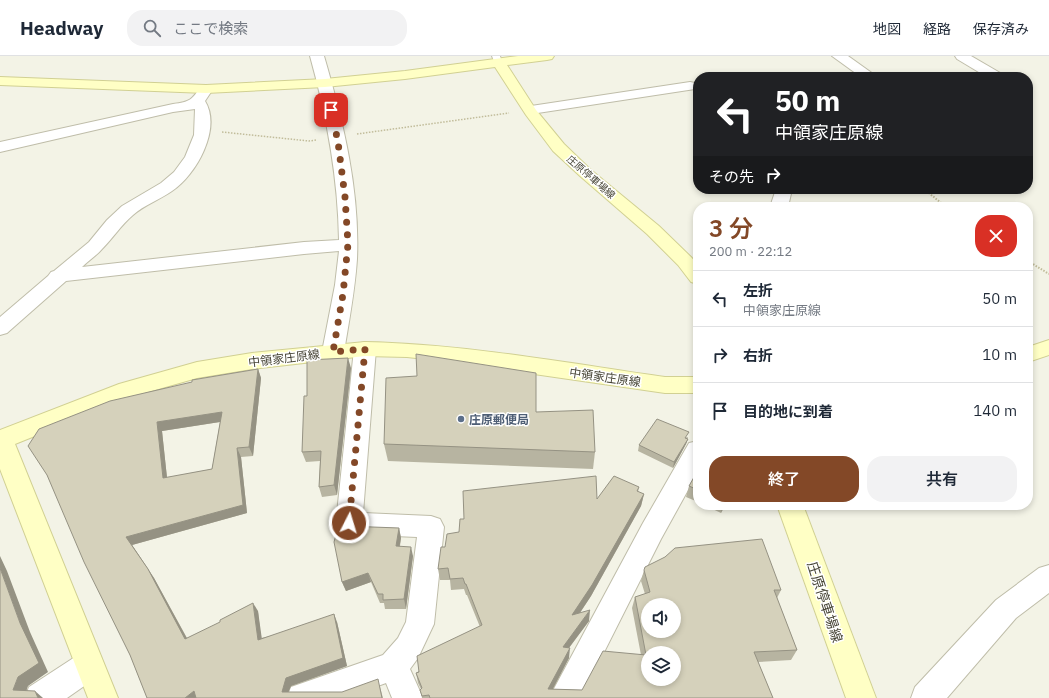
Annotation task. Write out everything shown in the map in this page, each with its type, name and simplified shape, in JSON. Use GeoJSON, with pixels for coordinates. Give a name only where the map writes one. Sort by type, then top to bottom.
{"type":"FeatureCollection","features":[{"type":"Feature","properties":{"kind":"main road"},"geometry":{"type":"LineString","coordinates":[[0,81],[129,85],[202,96],[405,75],[497,59],[547,56]]}},
{"type":"Feature","properties":{"kind":"main road","name":"庄原停車場線"},"geometry":{"type":"LineString","coordinates":[[497,59],[552,140],[568,158],[652,228],[684,260],[693,272]]}},
{"type":"Feature","properties":{"kind":"main road"},"geometry":{"type":"LineString","coordinates":[[1033,353],[1049,347]]}},
{"type":"Feature","properties":{"kind":"main road","name":"中領家庄原線"},"geometry":{"type":"LineString","coordinates":[[0,440],[127,390],[197,370],[365,349],[407,350],[665,385],[693,385]]}},
{"type":"Feature","properties":{"kind":"main road"},"geometry":{"type":"LineString","coordinates":[[0,440],[103,698]]}},
{"type":"Feature","properties":{"kind":"main road","name":"庄原停車場線"},"geometry":{"type":"LineString","coordinates":[[792,510],[810,556],[842,652],[861,698]]}},
{"type":"Feature","properties":{"kind":"street"},"geometry":{"type":"LineString","coordinates":[[317,56],[338,137],[345,197],[348,244],[343,294],[333,352]]}},
{"type":"Feature","properties":{"kind":"street"},"geometry":{"type":"LineString","coordinates":[[839,56],[863,72]]}},
{"type":"Feature","properties":{"kind":"street"},"geometry":{"type":"LineString","coordinates":[[962,56],[989,72]]}},
{"type":"Feature","properties":{"kind":"street"},"geometry":{"type":"LineString","coordinates":[[531,110],[690,86]]}},
{"type":"Feature","properties":{"kind":"street"},"geometry":{"type":"LineString","coordinates":[[0,328],[58,276],[95,246],[113,224],[128,210],[167,187],[180,175],[193,157],[202,134],[202,96]]}},
{"type":"Feature","properties":{"kind":"street"},"geometry":{"type":"LineString","coordinates":[[0,147],[173,108],[189,106],[202,96]]}},
{"type":"Feature","properties":{"kind":"street"},"geometry":{"type":"LineString","coordinates":[[58,276],[348,244]]}},
{"type":"Feature","properties":{"kind":"street"},"geometry":{"type":"LineString","coordinates":[[302,698],[393,666],[408,648],[420,624],[431,527],[349,523],[365,349]]}},
{"type":"Feature","properties":{"kind":"street"},"geometry":{"type":"LineString","coordinates":[[564,698],[693,459]]}},
{"type":"Feature","properties":{"kind":"street"},"geometry":{"type":"LineString","coordinates":[[926,698],[1006,609],[1049,576]]}},
{"type":"Feature","properties":{"kind":"street"},"geometry":{"type":"LineString","coordinates":[[40,698],[89,665]]}},
{"type":"Feature","properties":{"kind":"street"},"geometry":{"type":"LineString","coordinates":[[393,666],[408,698]]}},
{"type":"Feature","properties":{"kind":"path"},"geometry":{"type":"LineString","coordinates":[[202,134],[232,132],[309,141],[531,110]]}},
{"type":"Feature","properties":{"kind":"path"},"geometry":{"type":"LineString","coordinates":[[930,194],[940,202]]}},
{"type":"Feature","properties":{"kind":"path"},"geometry":{"type":"LineString","coordinates":[[1033,264],[1049,274]]}},
{"type":"Feature","properties":{"kind":"building"},"geometry":{"type":"Polygon","coordinates":[[[416,354],[536,373],[536,412],[593,410],[595,452],[384,444],[386,378],[417,376],[416,354]]]}},
{"type":"Feature","properties":{"kind":"building"},"geometry":{"type":"Polygon","coordinates":[[[348,358],[334,485],[319,487],[321,451],[302,452],[304,396],[307,396],[307,360],[348,358]]]}},
{"type":"Feature","properties":{"kind":"building"},"geometry":{"type":"Polygon","coordinates":[[[258,369],[249,447],[237,448],[243,505],[126,537],[148,569],[185,639],[220,622],[220,620],[253,603],[258,640],[334,614],[343,658],[286,678],[282,692],[342,692],[378,679],[382,698],[196,698],[194,691],[185,698],[147,698],[130,655],[84,562],[47,475],[28,446],[39,429],[110,401],[192,382],[192,380],[258,369]],[[222,412],[157,422],[163,478],[212,469],[222,412]]]}},
{"type":"Feature","properties":{"kind":"building"},"geometry":{"type":"Polygon","coordinates":[[[657,419],[689,432],[685,438],[688,439],[674,462],[639,445],[657,419]]]}},
{"type":"Feature","properties":{"kind":"building"},"geometry":{"type":"Polygon","coordinates":[[[596,476],[597,499],[614,476],[639,487],[637,491],[644,494],[592,585],[572,615],[590,610],[563,647],[570,648],[548,689],[582,690],[603,651],[641,655],[641,686],[681,686],[681,646],[644,646],[643,638],[681,638],[681,598],[641,598],[641,629],[635,597],[650,592],[644,570],[645,567],[665,557],[675,548],[762,539],[781,590],[774,590],[797,650],[754,652],[773,698],[430,698],[429,695],[422,696],[420,690],[422,688],[416,673],[419,672],[417,656],[482,625],[463,578],[450,579],[448,568],[438,569],[441,547],[445,547],[447,534],[459,532],[460,519],[464,519],[463,491],[596,476]]]}},
{"type":"Feature","properties":{"kind":"building"},"geometry":{"type":"Polygon","coordinates":[[[693,479],[693,488],[689,486],[693,479]]]}},
{"type":"Feature","properties":{"kind":"building"},"geometry":{"type":"Polygon","coordinates":[[[339,524],[346,526],[399,528],[396,546],[411,547],[404,599],[383,600],[383,594],[378,594],[368,573],[342,582],[334,542],[339,524]]]}},
{"type":"Feature","properties":{"kind":"building"},"geometry":{"type":"Polygon","coordinates":[[[0,568],[20,623],[39,663],[18,677],[13,690],[35,691],[38,698],[0,698],[0,568]]]}},
{"type":"Feature","properties":{"kind":"place","name":"庄原郵便局"},"geometry":{"type":"Point","coordinates":[461,419]}},
{"type":"Feature","properties":{"kind":"route"},"geometry":{"type":"LineString","coordinates":[[331,110],[338,142],[345,197],[348,244],[343,294],[333,352],[365,349],[349,523]]}}]}
